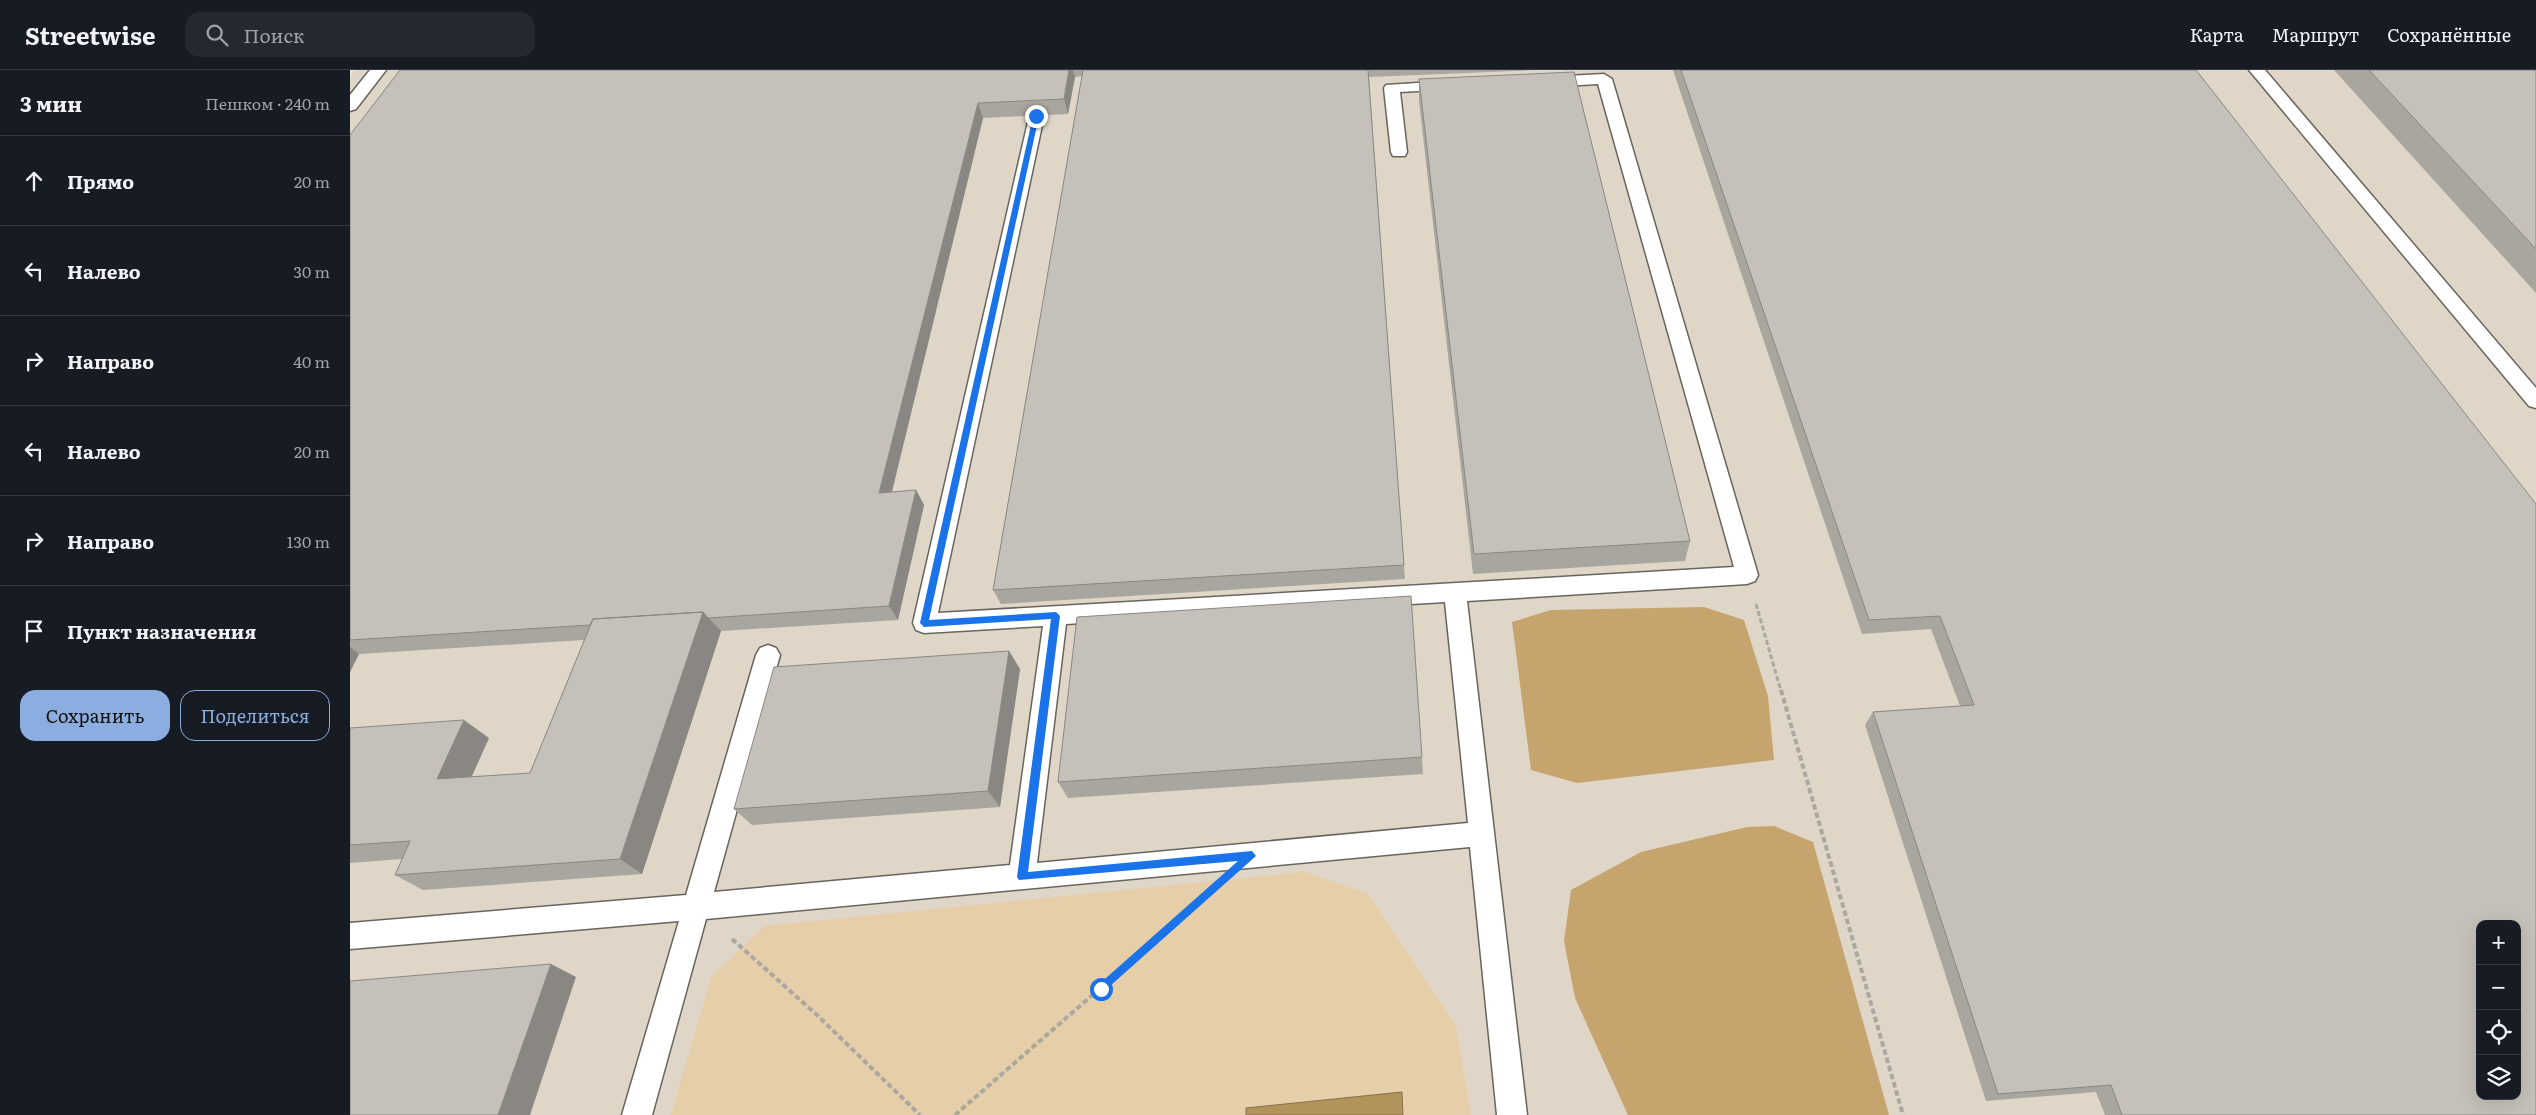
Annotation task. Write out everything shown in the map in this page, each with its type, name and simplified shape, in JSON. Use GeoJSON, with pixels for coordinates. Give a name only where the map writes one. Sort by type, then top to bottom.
{"type":"FeatureCollection","features":[{"type":"Feature","properties":{"kind":"lane"},"geometry":{"type":"LineString","coordinates":[[350,106],[378,70]]}},
{"type":"Feature","properties":{"kind":"lane"},"geometry":{"type":"LineString","coordinates":[[2257,70],[2536,401]]}},
{"type":"Feature","properties":{"kind":"lane"},"geometry":{"type":"LineString","coordinates":[[1036,116],[924,623],[1747,575],[1603,74],[1527,82]]}},
{"type":"Feature","properties":{"kind":"lane"},"geometry":{"type":"LineString","coordinates":[[1399,152],[1392,88],[1469,85]]}},
{"type":"Feature","properties":{"kind":"lane"},"geometry":{"type":"LineString","coordinates":[[1455,592],[1512,1115]]}},
{"type":"Feature","properties":{"kind":"lane"},"geometry":{"type":"LineString","coordinates":[[1022,877],[1056,616]]}},
{"type":"Feature","properties":{"kind":"lane"},"geometry":{"type":"LineString","coordinates":[[637,1115],[768,655]]}},
{"type":"Feature","properties":{"kind":"lane"},"geometry":{"type":"LineString","coordinates":[[350,936],[696,907],[1482,834]]}},
{"type":"Feature","properties":{"kind":"path"},"geometry":{"type":"LineString","coordinates":[[1747,575],[1902,1115]]}},
{"type":"Feature","properties":{"kind":"path"},"geometry":{"type":"LineString","coordinates":[[955,1115],[1209,894]]}},
{"type":"Feature","properties":{"kind":"path"},"geometry":{"type":"LineString","coordinates":[[696,907],[817,1015],[920,1115]]}},
{"type":"Feature","properties":{"kind":"shaded area"},"geometry":{"type":"Polygon","coordinates":[[[355,70],[2536,70],[2536,1115],[350,1115],[350,77],[355,70]]]}},
{"type":"Feature","properties":{"kind":"shaded area"},"geometry":{"type":"Polygon","coordinates":[[[1704,607],[1744,620],[1768,696],[1774,760],[1577,783],[1531,770],[1512,622],[1551,610],[1704,607]]]}},
{"type":"Feature","properties":{"kind":"shaded area"},"geometry":{"type":"Polygon","coordinates":[[[1774,826],[1813,842],[1889,1115],[1628,1115],[1575,998],[1564,941],[1571,890],[1641,852],[1747,827],[1774,826]]]}},
{"type":"Feature","properties":{"kind":"shaded area"},"geometry":{"type":"Polygon","coordinates":[[[1305,872],[1368,894],[1456,1026],[1471,1115],[671,1115],[711,978],[764,926],[1305,872]]]}},
{"type":"Feature","properties":{"kind":"shaded area"},"geometry":{"type":"Polygon","coordinates":[[[1402,1092],[1403,1115],[1246,1115],[1246,1108],[1402,1092]]]}},
{"type":"Feature","properties":{"kind":"building"},"geometry":{"type":"Polygon","coordinates":[[[400,70],[1069,70],[1064,99],[978,103],[879,493],[916,490],[889,606],[708,618],[703,612],[593,619],[590,625],[350,640],[350,135],[400,70]]]}},
{"type":"Feature","properties":{"kind":"building"},"geometry":{"type":"Polygon","coordinates":[[[1083,70],[1368,70],[1404,565],[993,590],[1083,70]]]}},
{"type":"Feature","properties":{"kind":"building"},"geometry":{"type":"Polygon","coordinates":[[[1681,70],[2196,70],[2536,504],[2536,1115],[2122,1115],[2111,1085],[1998,1094],[1873,712],[1974,705],[1940,616],[1869,620],[1681,70]]]}},
{"type":"Feature","properties":{"kind":"building"},"geometry":{"type":"Polygon","coordinates":[[[2369,70],[2536,70],[2536,249],[2369,70]]]}},
{"type":"Feature","properties":{"kind":"building"},"geometry":{"type":"Polygon","coordinates":[[[1574,72],[1690,541],[1474,554],[1419,79],[1574,72]]]}},
{"type":"Feature","properties":{"kind":"building"},"geometry":{"type":"Polygon","coordinates":[[[1411,596],[1422,757],[1058,782],[1077,617],[1411,596]]]}},
{"type":"Feature","properties":{"kind":"building"},"geometry":{"type":"Polygon","coordinates":[[[703,612],[620,859],[395,875],[410,841],[350,845],[350,728],[464,720],[437,779],[530,773],[593,619],[703,612]]]}},
{"type":"Feature","properties":{"kind":"building"},"geometry":{"type":"Polygon","coordinates":[[[1009,651],[988,791],[734,809],[774,667],[1009,651]]]}},
{"type":"Feature","properties":{"kind":"building"},"geometry":{"type":"Polygon","coordinates":[[[551,964],[498,1115],[350,1115],[350,981],[551,964]]]}},
{"type":"Feature","properties":{"kind":"route"},"geometry":{"type":"LineString","coordinates":[[1036,116],[924,623],[1056,616],[1022,877],[1252,856],[1101,989]]}}]}
